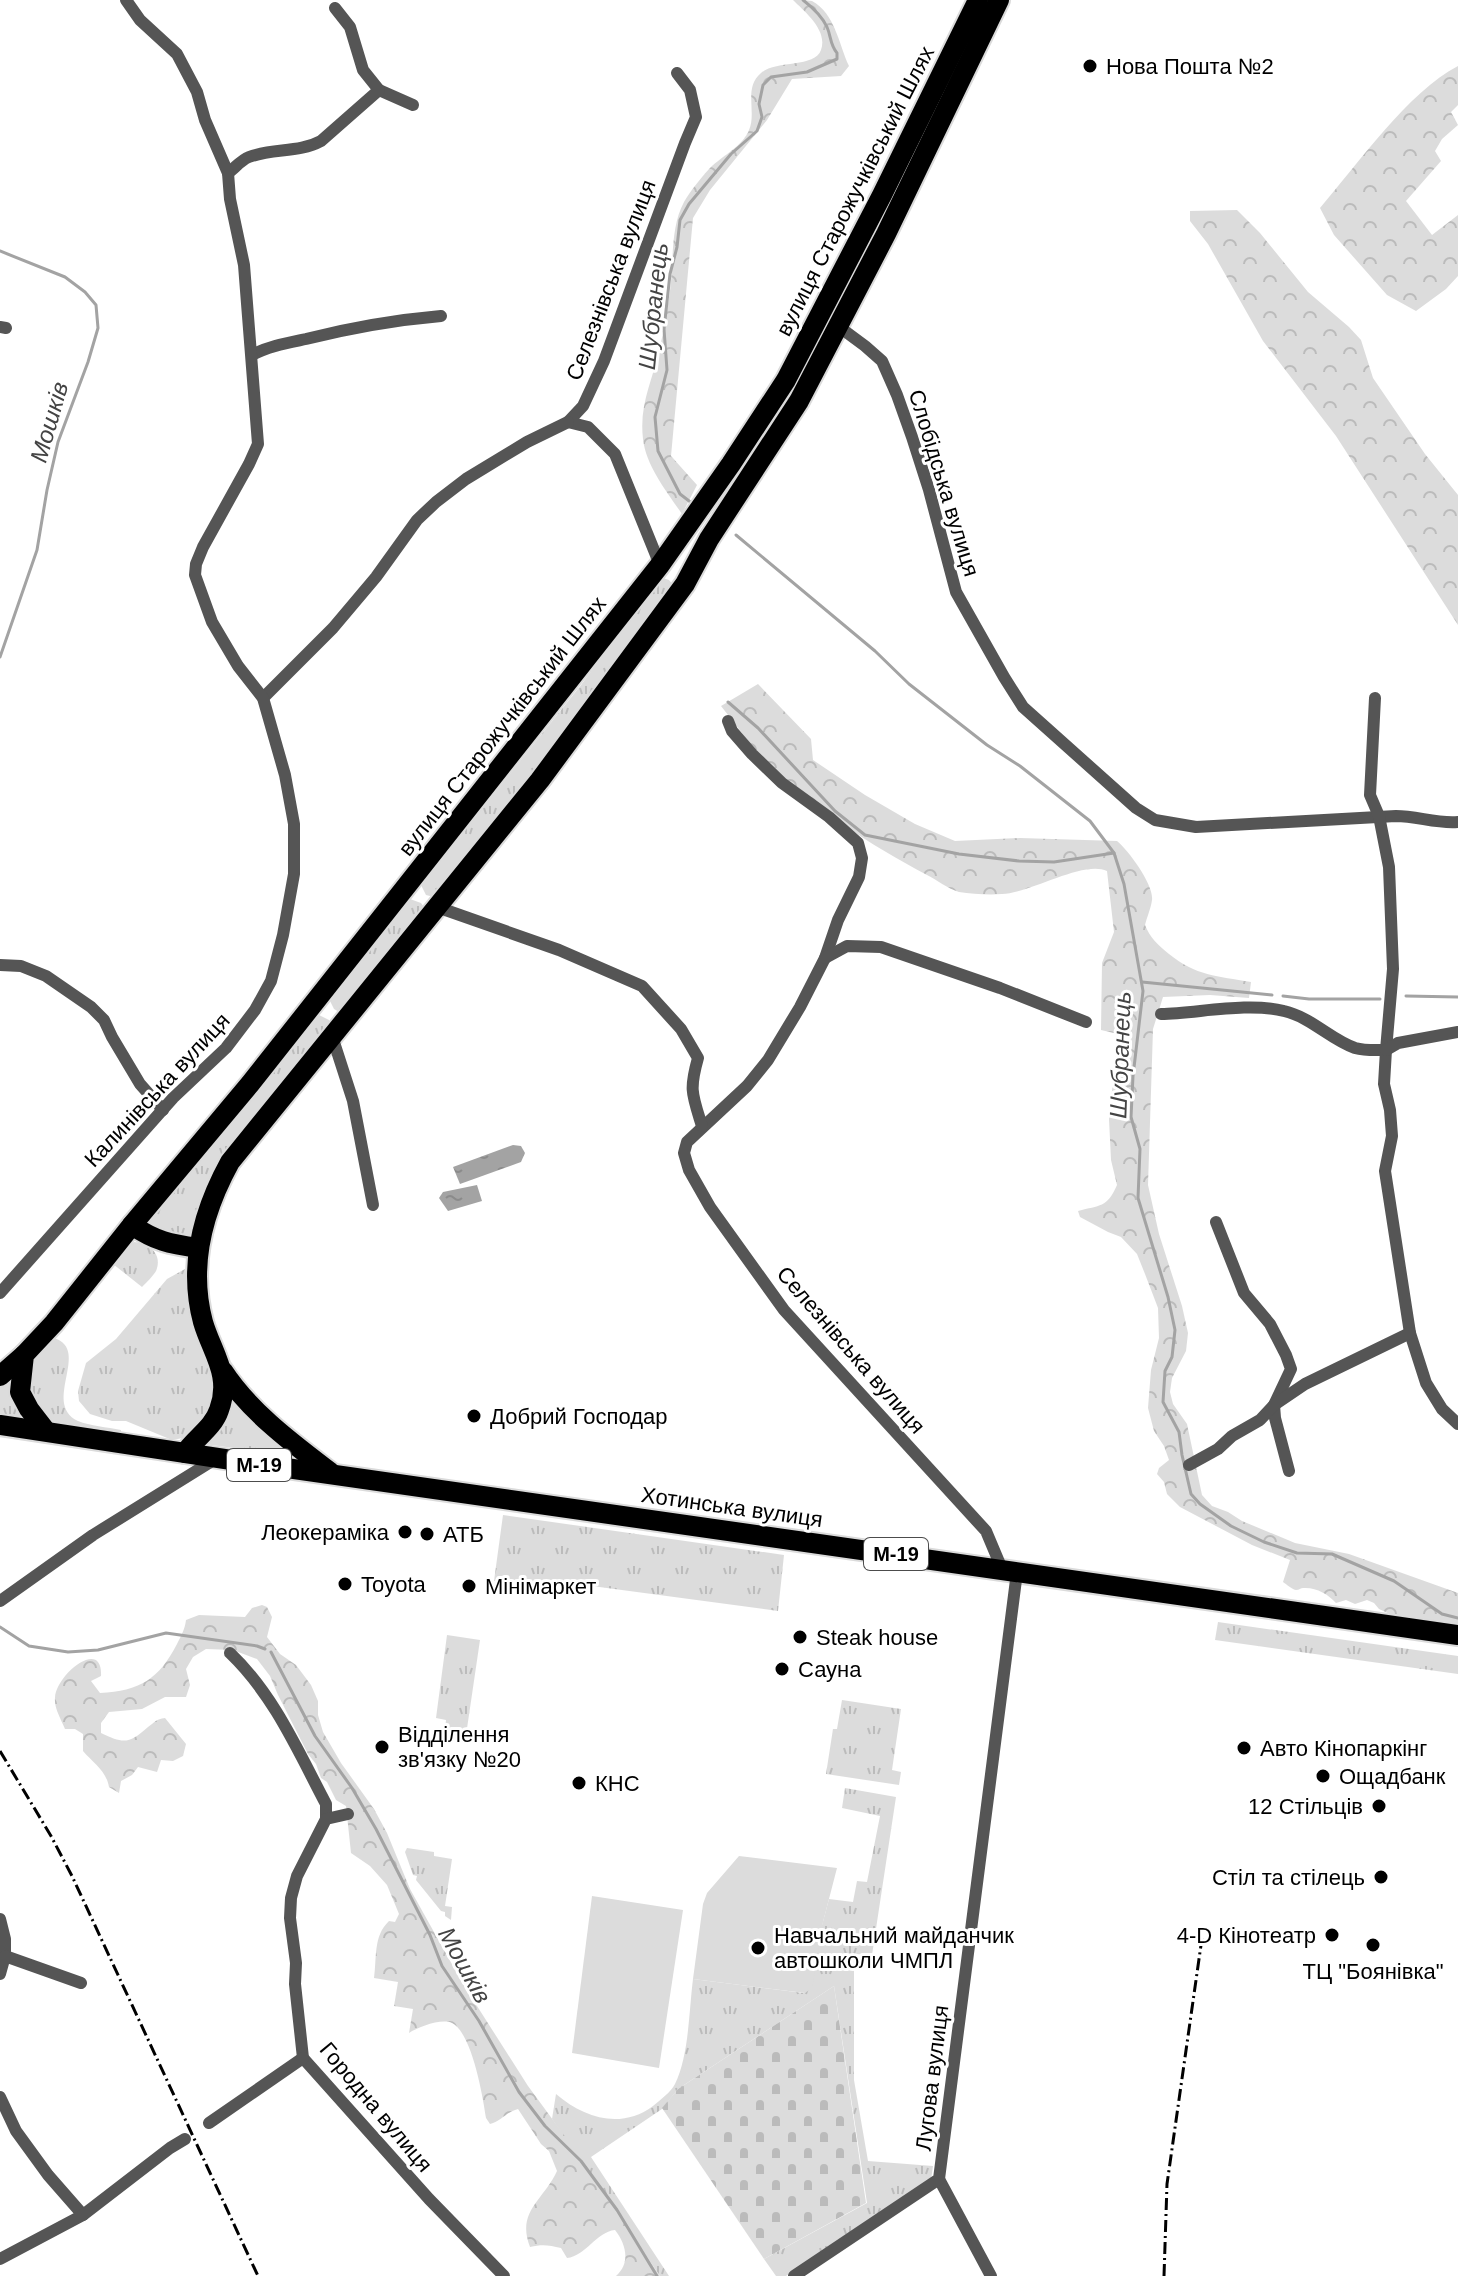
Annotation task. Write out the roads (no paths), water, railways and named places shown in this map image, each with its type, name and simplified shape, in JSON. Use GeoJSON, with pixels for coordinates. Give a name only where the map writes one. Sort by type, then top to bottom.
{"type":"FeatureCollection","features":[{"type":"Feature","properties":{"kind":"main road","name":"вулиця Старожучківський Шлях"},"geometry":{"type":"LineString","coordinates":[[0,1376],[54,1323],[250,1084],[688,527],[780,390],[882,195],[978,0]]}},
{"type":"Feature","properties":{"kind":"main road","name":"вулиця Старожучківський Шлях"},"geometry":{"type":"LineString","coordinates":[[185,1453],[212,1425],[222,1400],[223,1371],[203,1322],[198,1291],[198,1248],[213,1197],[230,1162],[540,780],[685,584],[709,539],[799,401],[886,234],[999,0]]}},
{"type":"Feature","properties":{"kind":"main road"},"geometry":{"type":"LineString","coordinates":[[780,390],[799,401]]}},
{"type":"Feature","properties":{"kind":"main road"},"geometry":{"type":"LineString","coordinates":[[660,565],[685,584]]}},
{"type":"Feature","properties":{"kind":"main road"},"geometry":{"type":"LineString","coordinates":[[407,885],[437,907]]}},
{"type":"Feature","properties":{"kind":"main road"},"geometry":{"type":"LineString","coordinates":[[314,1002],[337,1030]]}},
{"type":"Feature","properties":{"kind":"main road"},"geometry":{"type":"LineString","coordinates":[[132,1225],[159,1241],[198,1248]]}},
{"type":"Feature","properties":{"kind":"main road"},"geometry":{"type":"LineString","coordinates":[[24,1355],[20,1392],[46,1431]]}},
{"type":"Feature","properties":{"kind":"main road"},"geometry":{"type":"LineString","coordinates":[[223,1371],[251,1404],[333,1475]]}},
{"type":"Feature","properties":{"kind":"main road","name":"Хотинська вулиця"},"geometry":{"type":"LineString","coordinates":[[0,1425],[1458,1635]]}},
{"type":"Feature","properties":{"kind":"street","name":"Калинівська вулиця"},"geometry":{"type":"LineString","coordinates":[[0,1293],[163,1110],[226,1048],[255,1010],[271,981],[294,874],[294,824],[285,775],[263,698],[238,666],[212,622],[195,575],[203,547],[258,444],[244,265],[230,199],[228,173],[183,63],[132,11],[126,0]]}},
{"type":"Feature","properties":{"kind":"street"},"geometry":{"type":"LineString","coordinates":[[335,8],[350,27],[363,70],[379,90],[413,105]]}},
{"type":"Feature","properties":{"kind":"street","name":"Селезнівська вулиця"},"geometry":{"type":"LineString","coordinates":[[568,422],[583,406],[604,361],[696,117],[690,90],[677,73]]}},
{"type":"Feature","properties":{"kind":"street"},"geometry":{"type":"LineString","coordinates":[[228,173],[246,158],[311,147],[379,90]]}},
{"type":"Feature","properties":{"kind":"street"},"geometry":{"type":"LineString","coordinates":[[252,355],[263,349],[317,336],[441,316]]}},
{"type":"Feature","properties":{"kind":"street","name":"Слобідська вулиця"},"geometry":{"type":"LineString","coordinates":[[838,326],[882,361],[897,395],[929,490],[956,592],[1004,677],[1023,707],[1136,808],[1155,820],[1196,827],[1379,816],[1413,816],[1458,822]]}},
{"type":"Feature","properties":{"kind":"street"},"geometry":{"type":"LineString","coordinates":[[263,698],[333,628],[376,577],[417,520],[436,502],[466,479],[527,442],[568,422],[588,427],[615,454],[660,565]]}},
{"type":"Feature","properties":{"kind":"street"},"geometry":{"type":"LineString","coordinates":[[1375,698],[1370,795],[1379,816],[1389,867],[1392,955],[1384,1084],[1392,1136],[1385,1171],[1410,1333],[1426,1383],[1442,1409],[1458,1424]]}},
{"type":"Feature","properties":{"kind":"street","name":"Селезнівська вулиця"},"geometry":{"type":"LineString","coordinates":[[728,721],[732,731],[752,754],[782,783],[829,817],[858,843],[862,858],[859,877],[838,920],[825,958],[800,1007],[768,1060],[747,1086],[687,1142],[684,1153],[689,1170],[710,1207],[784,1310],[986,1531],[1010,1571]]}},
{"type":"Feature","properties":{"kind":"street"},"geometry":{"type":"LineString","coordinates":[[437,907],[559,950],[642,986],[681,1029],[698,1058],[691,1082],[702,1126]]}},
{"type":"Feature","properties":{"kind":"street"},"geometry":{"type":"LineString","coordinates":[[825,958],[847,946],[895,950],[1086,1022]]}},
{"type":"Feature","properties":{"kind":"street"},"geometry":{"type":"LineString","coordinates":[[0,965],[21,966],[46,976],[91,1007],[104,1020],[140,1084],[163,1110]]}},
{"type":"Feature","properties":{"kind":"street"},"geometry":{"type":"LineString","coordinates":[[1161,1014],[1272,1008],[1290,1012],[1353,1047],[1368,1051],[1386,1050],[1398,1043],[1458,1032]]}},
{"type":"Feature","properties":{"kind":"street"},"geometry":{"type":"LineString","coordinates":[[337,1030],[373,1205]]}},
{"type":"Feature","properties":{"kind":"street"},"geometry":{"type":"LineString","coordinates":[[1216,1222],[1244,1293],[1270,1324],[1291,1369],[1274,1405],[1289,1471]]}},
{"type":"Feature","properties":{"kind":"street"},"geometry":{"type":"LineString","coordinates":[[1189,1465],[1260,1420],[1274,1405],[1305,1384],[1410,1333]]}},
{"type":"Feature","properties":{"kind":"street"},"geometry":{"type":"LineString","coordinates":[[0,1601],[93,1535],[217,1458]]}},
{"type":"Feature","properties":{"kind":"street","name":"Лугова вулиця"},"geometry":{"type":"LineString","coordinates":[[794,2276],[939,2179],[1010,1571]]}},
{"type":"Feature","properties":{"kind":"street"},"geometry":{"type":"LineString","coordinates":[[230,1653],[256,1679],[268,1697],[326,1804],[326,1819],[348,1814]]}},
{"type":"Feature","properties":{"kind":"street","name":"Городна вулиця"},"geometry":{"type":"LineString","coordinates":[[326,1819],[297,1876],[291,1898],[295,1996],[303,2058],[429,2199],[504,2276]]}},
{"type":"Feature","properties":{"kind":"street"},"geometry":{"type":"LineString","coordinates":[[0,1919],[5,1939],[5,1956],[0,1974]]}},
{"type":"Feature","properties":{"kind":"street"},"geometry":{"type":"LineString","coordinates":[[5,1956],[81,1983]]}},
{"type":"Feature","properties":{"kind":"street"},"geometry":{"type":"LineString","coordinates":[[209,2123],[303,2058]]}},
{"type":"Feature","properties":{"kind":"street"},"geometry":{"type":"LineString","coordinates":[[0,2097],[16,2131],[48,2175],[83,2215]]}},
{"type":"Feature","properties":{"kind":"street"},"geometry":{"type":"LineString","coordinates":[[0,2259],[83,2215],[185,2139]]}},
{"type":"Feature","properties":{"kind":"street"},"geometry":{"type":"LineString","coordinates":[[939,2179],[991,2276]]}},
{"type":"Feature","properties":{"kind":"water"},"geometry":{"type":"Polygon","coordinates":[[[513,1145],[521,1146],[525,1153],[521,1162],[460,1184],[453,1167],[513,1145]]]}},
{"type":"Feature","properties":{"kind":"water"},"geometry":{"type":"Polygon","coordinates":[[[477,1185],[482,1201],[448,1211],[439,1198],[443,1192],[477,1185]]]}},
{"type":"Feature","properties":{"kind":"waterway","name":"Шубранець"},"geometry":{"type":"LineString","coordinates":[[693,504],[680,494],[658,451],[655,417],[667,370],[664,329],[680,220],[689,204],[731,154],[757,131],[762,117],[759,104],[763,85],[771,77],[807,72],[837,59],[825,23],[803,0]]}},
{"type":"Feature","properties":{"kind":"waterway","name":"Мошків"},"geometry":{"type":"LineString","coordinates":[[0,251],[65,277],[85,292],[96,305],[98,328],[58,442],[37,550],[0,657]]}},
{"type":"Feature","properties":{"kind":"waterway","name":"Шубранець"},"geometry":{"type":"LineString","coordinates":[[736,535],[875,651],[909,684],[1090,821],[1114,853],[1124,884],[1143,991],[1131,1117],[1140,1149],[1138,1198],[1175,1330],[1172,1357],[1165,1371],[1163,1402],[1179,1432],[1191,1494],[1231,1526],[1264,1542],[1297,1553],[1332,1554],[1394,1581],[1442,1614],[1458,1618]]}},
{"type":"Feature","properties":{"kind":"waterway"},"geometry":{"type":"LineString","coordinates":[[728,702],[758,728],[835,811],[865,835],[959,854],[1019,861],[1054,862],[1114,853]]}},
{"type":"Feature","properties":{"kind":"waterway"},"geometry":{"type":"LineString","coordinates":[[1142,982],[1272,995]]}},
{"type":"Feature","properties":{"kind":"waterway"},"geometry":{"type":"LineString","coordinates":[[1283,996],[1380,999]]}},
{"type":"Feature","properties":{"kind":"waterway"},"geometry":{"type":"LineString","coordinates":[[1406,996],[1458,997]]}},
{"type":"Feature","properties":{"kind":"waterway","name":"Мошків"},"geometry":{"type":"LineString","coordinates":[[0,1627],[29,1646],[68,1652],[98,1650],[166,1633],[265,1649]]}},
{"type":"Feature","properties":{"kind":"waterway","name":"Мошків"},"geometry":{"type":"LineString","coordinates":[[271,1652],[315,1736],[352,1788],[376,1829],[430,1935],[442,1966],[479,2021],[519,2092],[545,2126],[581,2161],[617,2210],[657,2276]]}},
{"type":"Feature","properties":{"kind":"railway"},"geometry":{"type":"LineString","coordinates":[[0,1751],[72,1876],[258,2276]]}},
{"type":"Feature","properties":{"kind":"railway"},"geometry":{"type":"LineString","coordinates":[[1164,2276],[1167,2184],[1202,1938]]}},
{"type":"Feature","properties":{"kind":"place","name":"Нова Пошта №2"},"geometry":{"type":"Point","coordinates":[1090,66]}},
{"type":"Feature","properties":{"kind":"place","name":"Добрий Господар"},"geometry":{"type":"Point","coordinates":[474,1416]}},
{"type":"Feature","properties":{"kind":"place","name":"Леокераміка"},"geometry":{"type":"Point","coordinates":[405,1532]}},
{"type":"Feature","properties":{"kind":"place","name":"АТБ"},"geometry":{"type":"Point","coordinates":[427,1534]}},
{"type":"Feature","properties":{"kind":"place","name":"Toyota"},"geometry":{"type":"Point","coordinates":[345,1584]}},
{"type":"Feature","properties":{"kind":"place","name":"Мінімаркет"},"geometry":{"type":"Point","coordinates":[469,1586]}},
{"type":"Feature","properties":{"kind":"place","name":"Steak house"},"geometry":{"type":"Point","coordinates":[800,1637]}},
{"type":"Feature","properties":{"kind":"place","name":"Сауна"},"geometry":{"type":"Point","coordinates":[782,1669]}},
{"type":"Feature","properties":{"kind":"place","name":"Відділення зв'язку №20"},"geometry":{"type":"Point","coordinates":[382,1747]}},
{"type":"Feature","properties":{"kind":"place","name":"Авто Кінопаркінг"},"geometry":{"type":"Point","coordinates":[1244,1748]}},
{"type":"Feature","properties":{"kind":"place","name":"Ощадбанк"},"geometry":{"type":"Point","coordinates":[1323,1776]}},
{"type":"Feature","properties":{"kind":"place","name":"КНС"},"geometry":{"type":"Point","coordinates":[579,1783]}},
{"type":"Feature","properties":{"kind":"place","name":"12 Стільців"},"geometry":{"type":"Point","coordinates":[1379,1806]}},
{"type":"Feature","properties":{"kind":"place","name":"Стіл та стілець"},"geometry":{"type":"Point","coordinates":[1381,1877]}},
{"type":"Feature","properties":{"kind":"place","name":"4-D Кінотеатр"},"geometry":{"type":"Point","coordinates":[1332,1935]}},
{"type":"Feature","properties":{"kind":"place","name":"ТЦ \"Боянівка\""},"geometry":{"type":"Point","coordinates":[1373,1945]}},
{"type":"Feature","properties":{"kind":"place","name":"Навчальний майданчик автошколи ЧМПЛ"},"geometry":{"type":"Point","coordinates":[758,1948]}}]}
